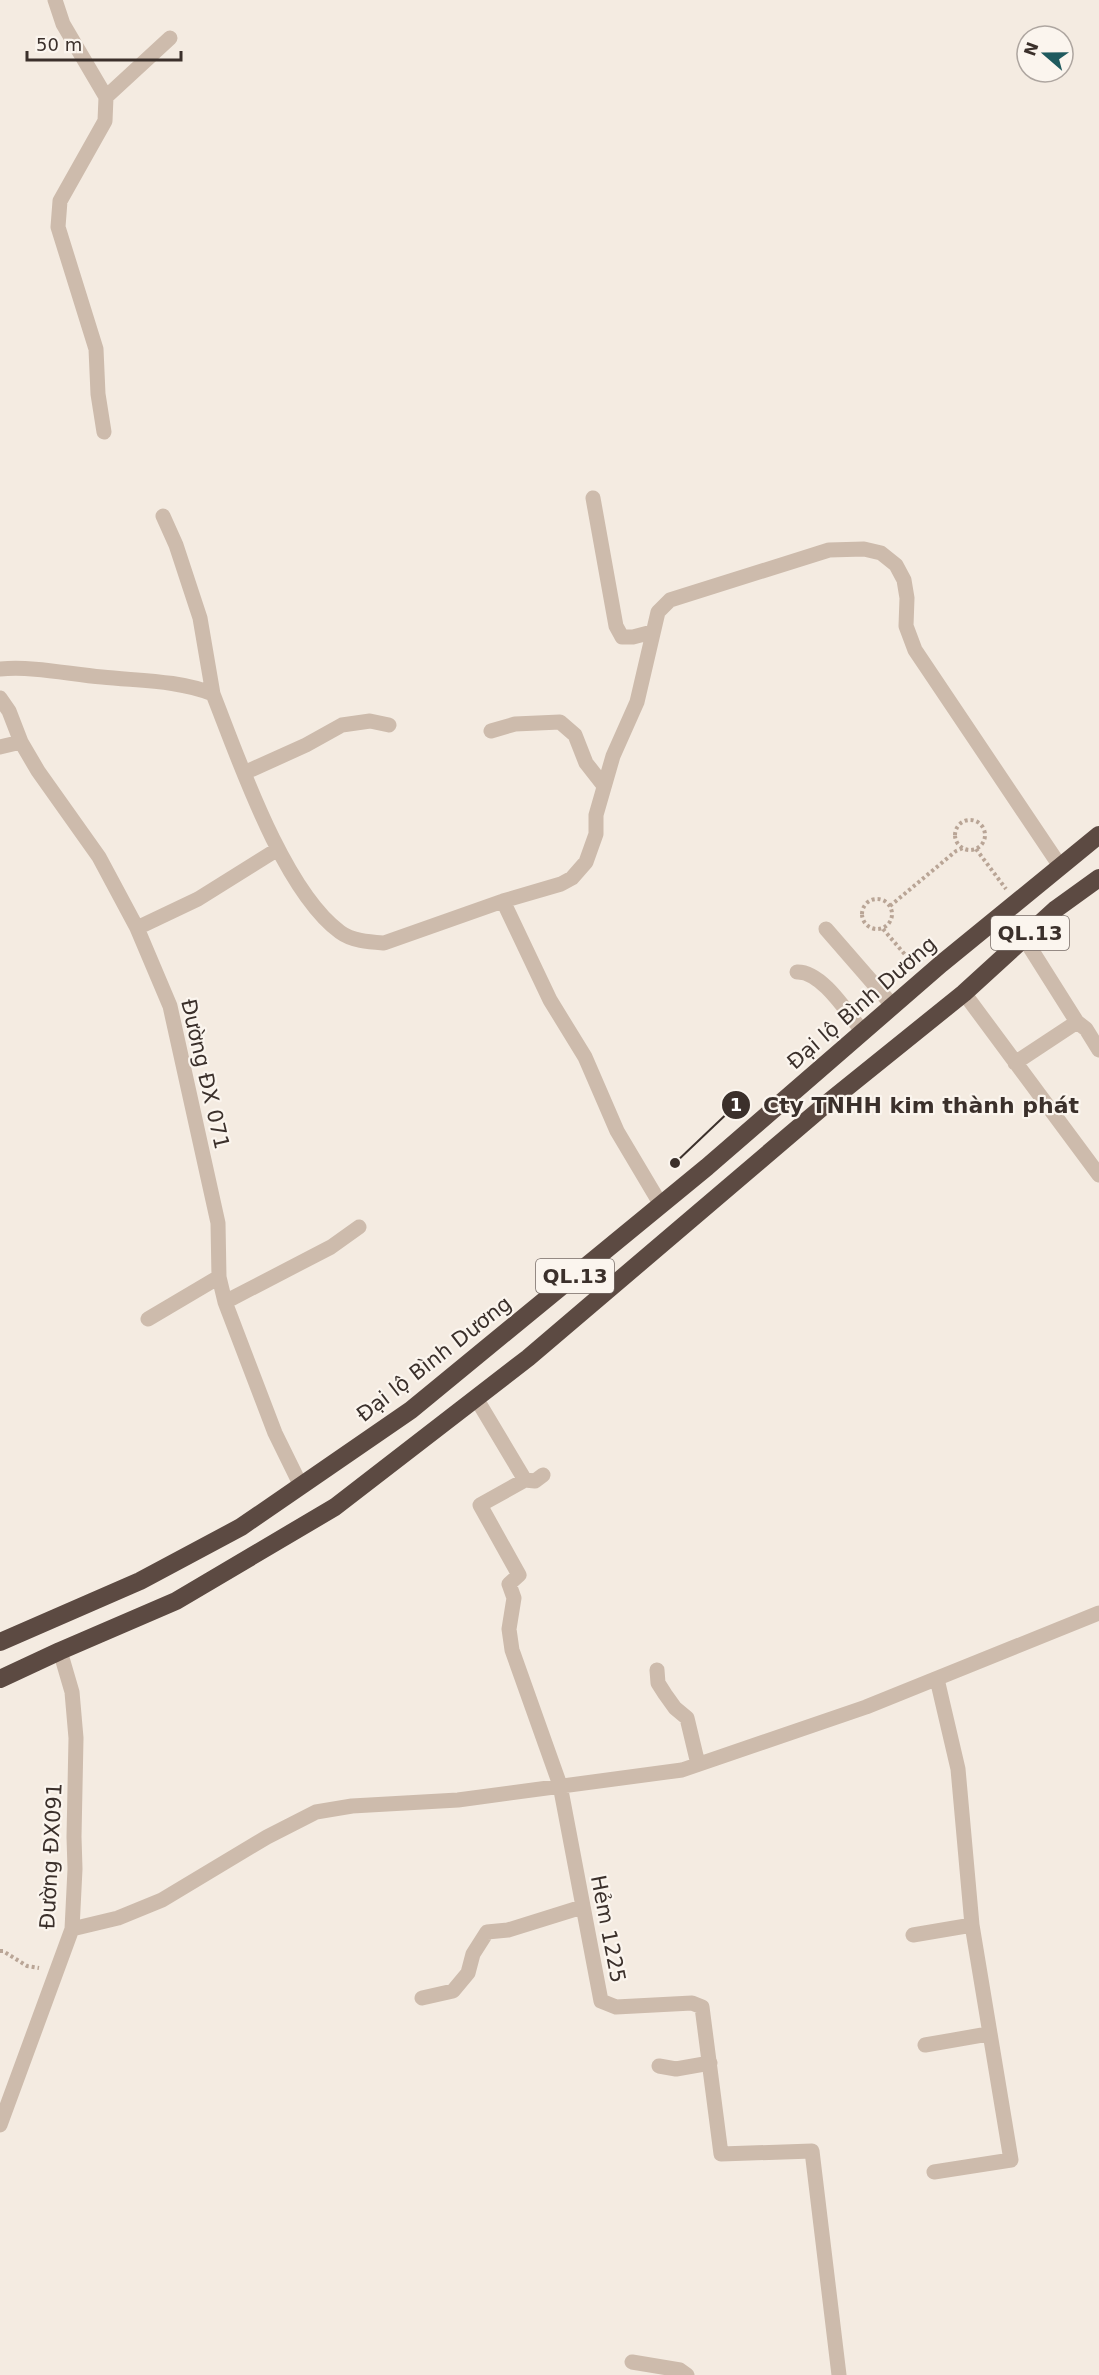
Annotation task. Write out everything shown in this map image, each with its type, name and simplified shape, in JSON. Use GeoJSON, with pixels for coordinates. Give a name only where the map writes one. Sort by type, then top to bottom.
{"type":"FeatureCollection","features":[{"type":"Feature","properties":{"kind":"highway","name":"Đại lộ Bình Dương"},"geometry":{"type":"LineString","coordinates":[[0,1641],[140,1581],[241,1527],[411,1410],[661,1205],[925,978],[1099,835]]}},
{"type":"Feature","properties":{"kind":"highway","name":"QL.13"},"geometry":{"type":"LineString","coordinates":[[0,1679],[176,1601],[335,1507],[528,1358],[825,1105],[964,993],[1056,909],[1099,878]]}},
{"type":"Feature","properties":{"kind":"street"},"geometry":{"type":"LineString","coordinates":[[55,0],[63,24],[106,97],[105,121],[60,201],[58,227],[96,349],[98,394],[104,432]]}},
{"type":"Feature","properties":{"kind":"street"},"geometry":{"type":"LineString","coordinates":[[106,97],[170,38]]}},
{"type":"Feature","properties":{"kind":"street"},"geometry":{"type":"LineString","coordinates":[[593,498],[616,626],[622,637],[633,637],[652,632]]}},
{"type":"Feature","properties":{"kind":"street"},"geometry":{"type":"LineString","coordinates":[[163,516],[176,545],[200,618],[213,694],[244,773],[278,849],[305,893],[326,919],[342,934],[366,942],[384,943],[503,901],[561,884],[572,878],[586,862],[596,834],[596,815],[604,786],[613,756],[637,702],[658,612],[670,600],[829,550],[864,549],[881,552],[896,565],[904,580],[907,598],[906,626],[915,650],[1060,866]]}},
{"type":"Feature","properties":{"kind":"street"},"geometry":{"type":"LineString","coordinates":[[0,669],[25,667],[162,682],[200,689],[213,694]]}},
{"type":"Feature","properties":{"kind":"street","name":"Đường ĐX 071"},"geometry":{"type":"LineString","coordinates":[[0,698],[9,711],[21,742],[38,771],[99,857],[137,928],[170,1006],[218,1223],[219,1277],[225,1302],[275,1433],[301,1486]]}},
{"type":"Feature","properties":{"kind":"street"},"geometry":{"type":"LineString","coordinates":[[244,773],[306,745],[342,725],[370,721],[389,725]]}},
{"type":"Feature","properties":{"kind":"street"},"geometry":{"type":"LineString","coordinates":[[492,731],[514,724],[561,722],[575,735],[586,763],[604,786]]}},
{"type":"Feature","properties":{"kind":"street"},"geometry":{"type":"LineString","coordinates":[[0,747],[21,742]]}},
{"type":"Feature","properties":{"kind":"street"},"geometry":{"type":"LineString","coordinates":[[137,928],[198,900],[278,849]]}},
{"type":"Feature","properties":{"kind":"street"},"geometry":{"type":"LineString","coordinates":[[503,901],[550,1000],[585,1057],[617,1131],[661,1205]]}},
{"type":"Feature","properties":{"kind":"street"},"geometry":{"type":"LineString","coordinates":[[826,929],[893,1006]]}},
{"type":"Feature","properties":{"kind":"street"},"geometry":{"type":"LineString","coordinates":[[1024,938],[1077,1022],[1086,1029],[1099,1050]]}},
{"type":"Feature","properties":{"kind":"street"},"geometry":{"type":"LineString","coordinates":[[797,972],[812,975],[826,987],[863,1032]]}},
{"type":"Feature","properties":{"kind":"street"},"geometry":{"type":"LineString","coordinates":[[964,993],[1099,1175]]}},
{"type":"Feature","properties":{"kind":"street"},"geometry":{"type":"LineString","coordinates":[[1015,1063],[1077,1022]]}},
{"type":"Feature","properties":{"kind":"street"},"geometry":{"type":"LineString","coordinates":[[225,1302],[331,1247],[359,1227]]}},
{"type":"Feature","properties":{"kind":"street"},"geometry":{"type":"LineString","coordinates":[[148,1319],[219,1277]]}},
{"type":"Feature","properties":{"kind":"street"},"geometry":{"type":"LineString","coordinates":[[476,1398],[525,1480],[535,1481],[543,1475]]}},
{"type":"Feature","properties":{"kind":"street","name":"Hẻm 1225"},"geometry":{"type":"LineString","coordinates":[[525,1480],[480,1505],[519,1575],[508,1584],[514,1598],[509,1629],[512,1650],[560,1785],[601,2001],[616,2007],[692,2003],[702,2007],[721,2154],[812,2151],[839,2375]]}},
{"type":"Feature","properties":{"kind":"street"},"geometry":{"type":"LineString","coordinates":[[72,1929],[118,1918],[162,1900],[267,1837],[316,1812],[352,1806],[458,1800],[682,1770],[866,1707],[1099,1613]]}},
{"type":"Feature","properties":{"kind":"street","name":"Đường ĐX091"},"geometry":{"type":"LineString","coordinates":[[0,2125],[72,1929],[76,1738],[72,1692],[60,1651]]}},
{"type":"Feature","properties":{"kind":"street"},"geometry":{"type":"LineString","coordinates":[[657,1670],[658,1683],[675,1708],[687,1718],[698,1764]]}},
{"type":"Feature","properties":{"kind":"street"},"geometry":{"type":"LineString","coordinates":[[934,2172],[1011,2160],[988,2034],[972,1925],[958,1769],[937,1679]]}},
{"type":"Feature","properties":{"kind":"street"},"geometry":{"type":"LineString","coordinates":[[422,1998],[453,1991],[468,1973],[473,1954],[487,1932],[508,1930],[582,1907]]}},
{"type":"Feature","properties":{"kind":"street"},"geometry":{"type":"LineString","coordinates":[[912,1935],[972,1925]]}},
{"type":"Feature","properties":{"kind":"street"},"geometry":{"type":"LineString","coordinates":[[925,2045],[988,2034]]}},
{"type":"Feature","properties":{"kind":"street"},"geometry":{"type":"LineString","coordinates":[[659,2066],[676,2069],[710,2063]]}},
{"type":"Feature","properties":{"kind":"street"},"geometry":{"type":"LineString","coordinates":[[632,2362],[680,2370],[687,2375]]}},
{"type":"Feature","properties":{"kind":"path"},"geometry":{"type":"LineString","coordinates":[[890,906],[956,850],[976,849],[982,846],[986,832],[978,822],[972,819],[959,824],[956,831],[955,837],[963,848]]}},
{"type":"Feature","properties":{"kind":"path"},"geometry":{"type":"LineString","coordinates":[[976,849],[1016,902]]}},
{"type":"Feature","properties":{"kind":"path"},"geometry":{"type":"LineString","coordinates":[[878,899],[890,906],[892,919],[883,929],[876,930],[864,923],[862,910],[866,904],[878,899]]}},
{"type":"Feature","properties":{"kind":"path"},"geometry":{"type":"LineString","coordinates":[[883,929],[925,978]]}},
{"type":"Feature","properties":{"kind":"path"},"geometry":{"type":"LineString","coordinates":[[0,1951],[27,1966],[57,1971]]}},
{"type":"Feature","properties":{"kind":"place","name":"Cty TNHH kim thành phát"},"geometry":{"type":"Point","coordinates":[675,1163]}}]}
